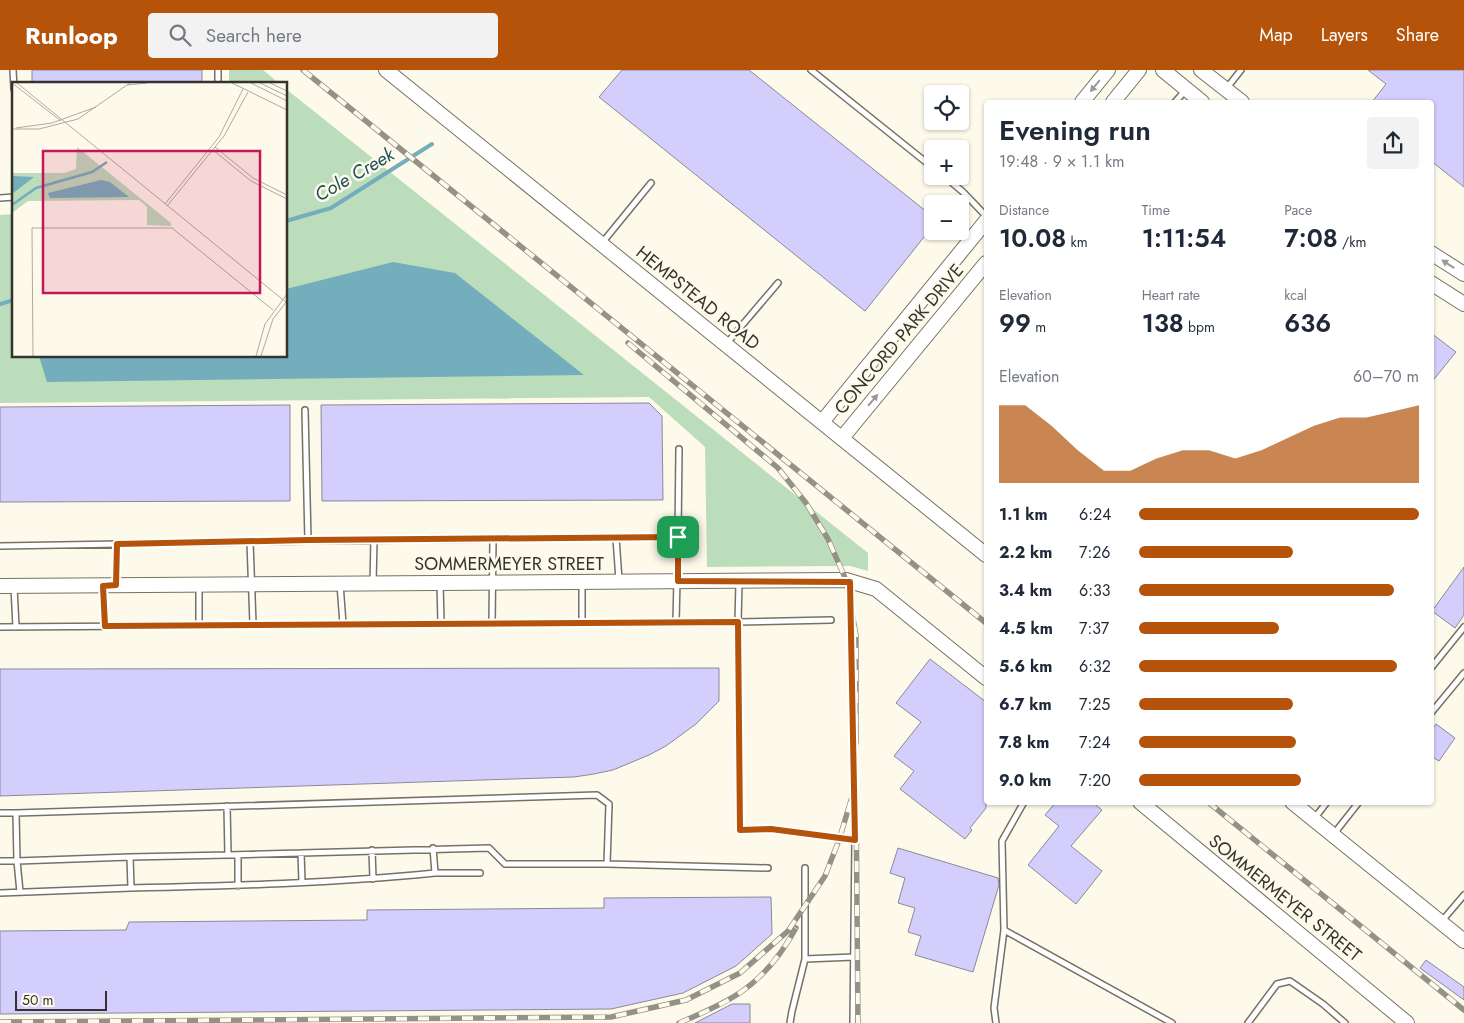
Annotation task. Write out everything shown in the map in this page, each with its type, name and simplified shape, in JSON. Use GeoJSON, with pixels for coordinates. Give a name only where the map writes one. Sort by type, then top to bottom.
{"type":"FeatureCollection","features":[{"type":"Feature","properties":{"kind":"street","name":"HEMPSTEAD ROAD"},"geometry":{"type":"LineString","coordinates":[[388,70],[725,346],[984,553]]}},
{"type":"Feature","properties":{"kind":"street"},"geometry":{"type":"LineString","coordinates":[[1084,100],[1108,70]]}},
{"type":"Feature","properties":{"kind":"street"},"geometry":{"type":"LineString","coordinates":[[1115,100],[1139,70]]}},
{"type":"Feature","properties":{"kind":"street"},"geometry":{"type":"LineString","coordinates":[[1163,70],[1199,100]]}},
{"type":"Feature","properties":{"kind":"street"},"geometry":{"type":"LineString","coordinates":[[1201,70],[1240,100]]}},
{"type":"Feature","properties":{"kind":"street","name":"CONCORD PARK DRIVE"},"geometry":{"type":"LineString","coordinates":[[822,422],[984,222]]}},
{"type":"Feature","properties":{"kind":"street"},"geometry":{"type":"LineString","coordinates":[[1434,255],[1464,274]]}},
{"type":"Feature","properties":{"kind":"street","name":"CONCORD PARK DRIVE"},"geometry":{"type":"LineString","coordinates":[[842,438],[984,265]]}},
{"type":"Feature","properties":{"kind":"street"},"geometry":{"type":"LineString","coordinates":[[1434,285],[1464,304]]}},
{"type":"Feature","properties":{"kind":"street","name":"SOMMERMEYER STREET"},"geometry":{"type":"LineString","coordinates":[[0,586],[739,580],[850,582],[876,589],[984,676]]}},
{"type":"Feature","properties":{"kind":"street","name":"SOMMERMEYER STREET"},"geometry":{"type":"LineString","coordinates":[[1144,805],[1407,1023]]}},
{"type":"Feature","properties":{"kind":"street"},"geometry":{"type":"LineString","coordinates":[[1296,805],[1464,941]]}},
{"type":"Feature","properties":{"kind":"lane"},"geometry":{"type":"LineString","coordinates":[[811,70],[924,161]]}},
{"type":"Feature","properties":{"kind":"lane"},"geometry":{"type":"LineString","coordinates":[[1226,89],[1241,70]]}},
{"type":"Feature","properties":{"kind":"lane"},"geometry":{"type":"LineString","coordinates":[[1177,100],[1186,90]]}},
{"type":"Feature","properties":{"kind":"lane"},"geometry":{"type":"LineString","coordinates":[[601,243],[651,183]]}},
{"type":"Feature","properties":{"kind":"lane"},"geometry":{"type":"LineString","coordinates":[[955,185],[984,214]]}},
{"type":"Feature","properties":{"kind":"lane"},"geometry":{"type":"LineString","coordinates":[[725,346],[778,284]]}},
{"type":"Feature","properties":{"kind":"lane"},"geometry":{"type":"LineString","coordinates":[[305,410],[308,540]]}},
{"type":"Feature","properties":{"kind":"lane"},"geometry":{"type":"LineString","coordinates":[[676,622],[678,581],[678,449]]}},
{"type":"Feature","properties":{"kind":"lane"},"geometry":{"type":"LineString","coordinates":[[0,546],[308,540],[678,537]]}},
{"type":"Feature","properties":{"kind":"lane"},"geometry":{"type":"LineString","coordinates":[[616,538],[619,582]]}},
{"type":"Feature","properties":{"kind":"lane"},"geometry":{"type":"LineString","coordinates":[[492,539],[492,623]]}},
{"type":"Feature","properties":{"kind":"lane"},"geometry":{"type":"LineString","coordinates":[[373,583],[374,540]]}},
{"type":"Feature","properties":{"kind":"lane"},"geometry":{"type":"LineString","coordinates":[[250,542],[253,624]]}},
{"type":"Feature","properties":{"kind":"lane"},"geometry":{"type":"LineString","coordinates":[[105,626],[117,544]]}},
{"type":"Feature","properties":{"kind":"lane"},"geometry":{"type":"LineString","coordinates":[[739,580],[740,830],[771,829],[855,840]]}},
{"type":"Feature","properties":{"kind":"lane"},"geometry":{"type":"LineString","coordinates":[[582,582],[582,622]]}},
{"type":"Feature","properties":{"kind":"lane"},"geometry":{"type":"LineString","coordinates":[[850,582],[855,840],[853,1023]]}},
{"type":"Feature","properties":{"kind":"lane"},"geometry":{"type":"LineString","coordinates":[[440,583],[441,623]]}},
{"type":"Feature","properties":{"kind":"lane"},"geometry":{"type":"LineString","coordinates":[[340,584],[342,624]]}},
{"type":"Feature","properties":{"kind":"lane"},"geometry":{"type":"LineString","coordinates":[[199,585],[199,624]]}},
{"type":"Feature","properties":{"kind":"lane"},"geometry":{"type":"LineString","coordinates":[[14,586],[16,626]]}},
{"type":"Feature","properties":{"kind":"lane"},"geometry":{"type":"LineString","coordinates":[[0,627],[831,620]]}},
{"type":"Feature","properties":{"kind":"lane"},"geometry":{"type":"LineString","coordinates":[[1434,664],[1464,626]]}},
{"type":"Feature","properties":{"kind":"lane"},"geometry":{"type":"LineString","coordinates":[[1434,709],[1464,673]]}},
{"type":"Feature","properties":{"kind":"lane"},"geometry":{"type":"LineString","coordinates":[[0,813],[597,795],[610,804],[607,864]]}},
{"type":"Feature","properties":{"kind":"lane"},"geometry":{"type":"LineString","coordinates":[[996,1023],[994,1008],[1004,930],[1002,841],[1022,805]]}},
{"type":"Feature","properties":{"kind":"lane"},"geometry":{"type":"LineString","coordinates":[[1313,820],[1325,805]]}},
{"type":"Feature","properties":{"kind":"lane"},"geometry":{"type":"LineString","coordinates":[[1333,835],[1357,805]]}},
{"type":"Feature","properties":{"kind":"lane"},"geometry":{"type":"LineString","coordinates":[[227,806],[228,855]]}},
{"type":"Feature","properties":{"kind":"lane"},"geometry":{"type":"LineString","coordinates":[[16,813],[20,892]]}},
{"type":"Feature","properties":{"kind":"lane"},"geometry":{"type":"LineString","coordinates":[[433,848],[436,873]]}},
{"type":"Feature","properties":{"kind":"lane"},"geometry":{"type":"LineString","coordinates":[[0,861],[488,848],[505,864],[607,864],[768,868]]}},
{"type":"Feature","properties":{"kind":"lane"},"geometry":{"type":"LineString","coordinates":[[372,850],[373,879]]}},
{"type":"Feature","properties":{"kind":"lane"},"geometry":{"type":"LineString","coordinates":[[302,852],[302,882]]}},
{"type":"Feature","properties":{"kind":"lane"},"geometry":{"type":"LineString","coordinates":[[238,855],[238,886]]}},
{"type":"Feature","properties":{"kind":"lane"},"geometry":{"type":"LineString","coordinates":[[130,857],[131,888]]}},
{"type":"Feature","properties":{"kind":"lane"},"geometry":{"type":"LineString","coordinates":[[790,1023],[805,959],[805,868]]}},
{"type":"Feature","properties":{"kind":"lane"},"geometry":{"type":"LineString","coordinates":[[0,893],[238,886],[373,879],[436,873],[480,873]]}},
{"type":"Feature","properties":{"kind":"lane"},"geometry":{"type":"LineString","coordinates":[[1440,922],[1464,894]]}},
{"type":"Feature","properties":{"kind":"lane"},"geometry":{"type":"LineString","coordinates":[[1004,930],[1172,1023]]}},
{"type":"Feature","properties":{"kind":"lane"},"geometry":{"type":"LineString","coordinates":[[805,959],[854,957]]}},
{"type":"Feature","properties":{"kind":"lane"},"geometry":{"type":"LineString","coordinates":[[1248,1023],[1277,984],[1290,981],[1323,1004],[1345,1023]]}},
{"type":"Feature","properties":{"kind":"green space"},"geometry":{"type":"Polygon","coordinates":[[[229,70],[263,70],[278,82],[229,82],[229,70]]]}},
{"type":"Feature","properties":{"kind":"green space"},"geometry":{"type":"Polygon","coordinates":[[[288,91],[868,553],[868,571],[850,566],[707,567],[705,447],[649,397],[0,403],[0,215],[12,214],[12,358],[288,358],[288,91]]]}},
{"type":"Feature","properties":{"kind":"water"},"geometry":{"type":"Polygon","coordinates":[[[393,262],[455,273],[584,375],[47,382],[40,358],[288,358],[288,288],[393,262]]]}},
{"type":"Feature","properties":{"kind":"building"},"geometry":{"type":"Polygon","coordinates":[[[32,70],[202,70],[202,82],[32,82],[32,70]]]}},
{"type":"Feature","properties":{"kind":"building"},"geometry":{"type":"Polygon","coordinates":[[[622,70],[749,70],[924,210],[924,237],[865,311],[599,97],[622,70]]]}},
{"type":"Feature","properties":{"kind":"building"},"geometry":{"type":"Polygon","coordinates":[[[1368,70],[1464,70],[1464,187],[1434,163],[1434,100],[1374,100],[1386,84],[1368,70]]]}},
{"type":"Feature","properties":{"kind":"building"},"geometry":{"type":"Polygon","coordinates":[[[1434,335],[1456,352],[1434,379],[1434,335]]]}},
{"type":"Feature","properties":{"kind":"building"},"geometry":{"type":"Polygon","coordinates":[[[649,403],[662,416],[663,500],[322,501],[321,405],[649,403]]]}},
{"type":"Feature","properties":{"kind":"building"},"geometry":{"type":"Polygon","coordinates":[[[290,405],[290,501],[0,502],[0,407],[290,405]]]}},
{"type":"Feature","properties":{"kind":"building"},"geometry":{"type":"Polygon","coordinates":[[[1464,567],[1464,615],[1455,628],[1434,612],[1434,608],[1464,567]]]}},
{"type":"Feature","properties":{"kind":"building"},"geometry":{"type":"Polygon","coordinates":[[[930,659],[984,700],[984,805],[986,805],[986,808],[970,828],[972,830],[965,839],[900,789],[914,771],[894,756],[921,722],[896,703],[930,659]]]}},
{"type":"Feature","properties":{"kind":"building"},"geometry":{"type":"Polygon","coordinates":[[[719,668],[719,701],[696,724],[666,746],[649,755],[613,770],[594,774],[574,777],[0,796],[0,669],[719,668]]]}},
{"type":"Feature","properties":{"kind":"building"},"geometry":{"type":"Polygon","coordinates":[[[1436,724],[1455,738],[1439,761],[1434,758],[1434,727],[1436,724]]]}},
{"type":"Feature","properties":{"kind":"building"},"geometry":{"type":"Polygon","coordinates":[[[1053,805],[1096,805],[1102,810],[1071,846],[1102,871],[1076,904],[1028,865],[1059,826],[1045,815],[1053,805]]]}},
{"type":"Feature","properties":{"kind":"building"},"geometry":{"type":"Polygon","coordinates":[[[898,848],[998,878],[999,885],[973,972],[915,955],[921,936],[908,932],[915,908],[898,903],[905,878],[890,873],[898,848]]]}},
{"type":"Feature","properties":{"kind":"building"},"geometry":{"type":"Polygon","coordinates":[[[771,897],[772,934],[736,966],[683,993],[611,1009],[0,1014],[0,931],[126,930],[129,922],[367,920],[367,910],[604,908],[604,898],[771,897]]]}},
{"type":"Feature","properties":{"kind":"building"},"geometry":{"type":"Polygon","coordinates":[[[1426,960],[1464,987],[1464,1000],[1420,968],[1426,960]]]}},
{"type":"Feature","properties":{"kind":"building"},"geometry":{"type":"Polygon","coordinates":[[[732,1004],[750,1004],[750,1023],[695,1023],[732,1004]]]}},
{"type":"Feature","properties":{"kind":"waterway","name":"Cole Creek"},"geometry":{"type":"LineString","coordinates":[[288,220],[331,208],[432,144]]}},
{"type":"Feature","properties":{"kind":"waterway","name":"Cole Creek"},"geometry":{"type":"LineString","coordinates":[[0,304],[12,301]]}},
{"type":"Feature","properties":{"kind":"railway"},"geometry":{"type":"LineString","coordinates":[[303,70],[984,621]]}},
{"type":"Feature","properties":{"kind":"railway"},"geometry":{"type":"LineString","coordinates":[[628,343],[778,468],[806,503],[828,539],[846,580],[856,635],[856,743]]}},
{"type":"Feature","properties":{"kind":"railway"},"geometry":{"type":"LineString","coordinates":[[0,1022],[611,1017],[686,1000],[740,973],[788,931],[825,876],[839,840],[852,797],[856,736]]}},
{"type":"Feature","properties":{"kind":"railway"},"geometry":{"type":"LineString","coordinates":[[856,795],[858,1023]]}},
{"type":"Feature","properties":{"kind":"railway"},"geometry":{"type":"LineString","coordinates":[[1212,805],[1464,1010]]}},
{"type":"Feature","properties":{"kind":"railway"},"geometry":{"type":"LineString","coordinates":[[679,1023],[719,1005],[749,986],[772,963],[796,928]]}},
{"type":"Feature","properties":{"kind":"route"},"geometry":{"type":"LineString","coordinates":[[678,537],[678,581],[846,580],[850,582],[855,840],[771,829],[740,830],[738,622],[105,626],[103,586],[116,585],[117,544],[308,540],[678,537]]}}]}
